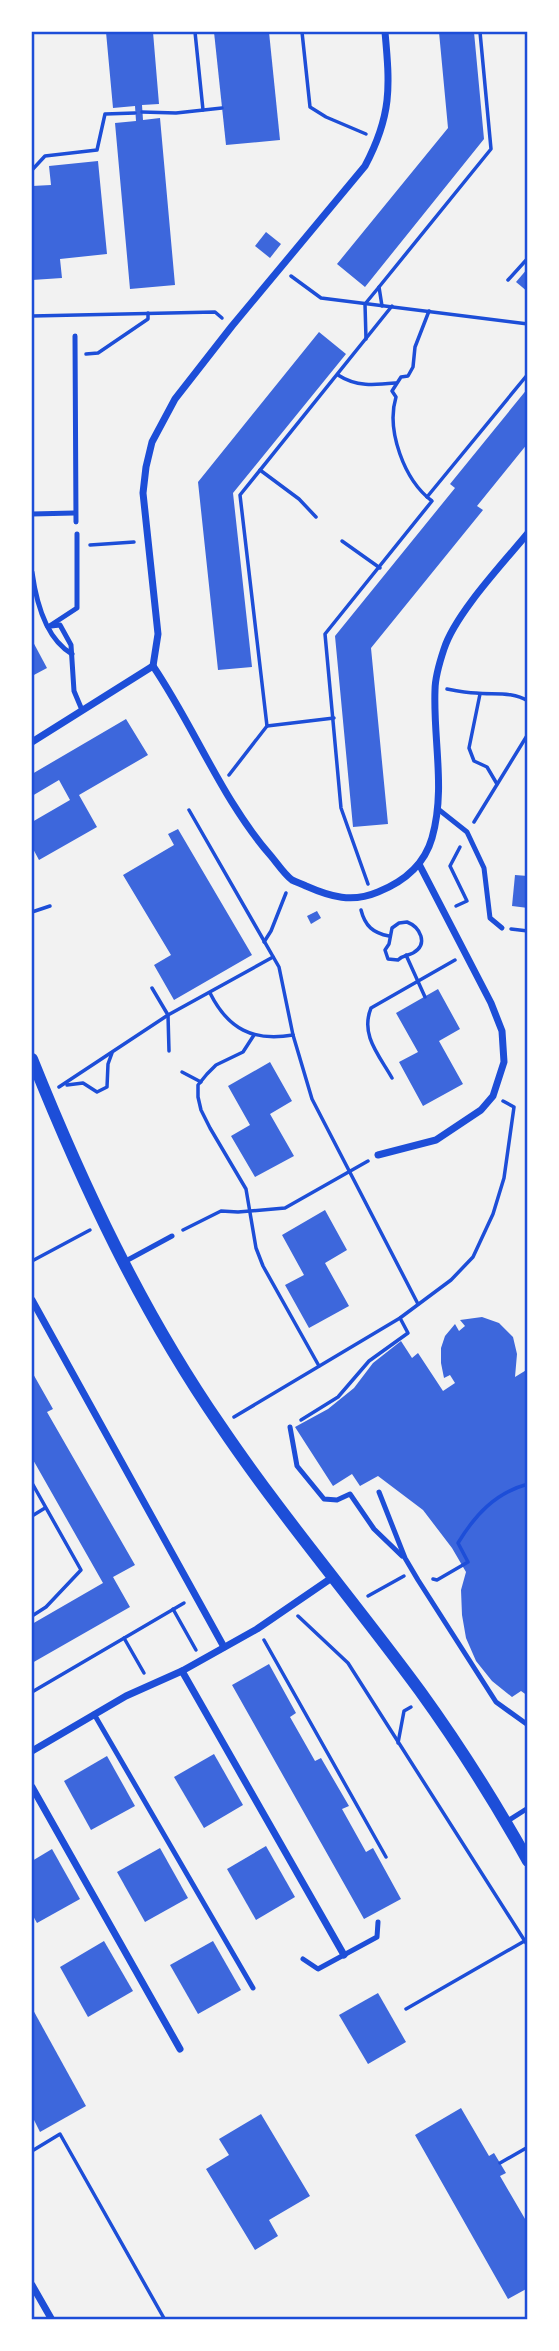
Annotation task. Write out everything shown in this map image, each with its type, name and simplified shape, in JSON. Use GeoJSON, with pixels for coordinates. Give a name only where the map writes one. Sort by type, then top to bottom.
{"type":"FeatureCollection","features":[{"type":"Feature","properties":{"kind":"street"},"geometry":{"type":"LineString","coordinates":[[384,32],[389,73],[386,113],[379,140],[365,166],[175,399],[152,442],[146,467],[144,493],[158,634],[153,666],[255,838],[292,880],[330,897],[359,898],[398,884],[419,864],[431,841],[438,809],[435,688],[445,646],[461,616],[527,533]]}},
{"type":"Feature","properties":{"kind":"street"},"geometry":{"type":"LineString","coordinates":[[32,742],[153,666]]}},
{"type":"Feature","properties":{"kind":"street"},"geometry":{"type":"LineString","coordinates":[[378,1155],[436,1140],[481,1110],[494,1096],[504,1062],[502,1031],[491,1003],[419,864]]}},
{"type":"Feature","properties":{"kind":"street"},"geometry":{"type":"LineString","coordinates":[[32,1059],[104,1223],[170,1348],[220,1426],[274,1502],[425,1698],[506,1822],[527,1860]]}},
{"type":"Feature","properties":{"kind":"street"},"geometry":{"type":"LineString","coordinates":[[32,1300],[224,1647]]}},
{"type":"Feature","properties":{"kind":"street"},"geometry":{"type":"LineString","coordinates":[[32,1751],[94,1714],[202,1661],[257,1629],[333,1577]]}},
{"type":"Feature","properties":{"kind":"street"},"geometry":{"type":"LineString","coordinates":[[182,1671],[344,1955]]}},
{"type":"Feature","properties":{"kind":"street"},"geometry":{"type":"LineString","coordinates":[[32,1787],[180,2049]]}},
{"type":"Feature","properties":{"kind":"street"},"geometry":{"type":"LineString","coordinates":[[32,2285],[51,2319]]}},
{"type":"Feature","properties":{"kind":"lane"},"geometry":{"type":"LineString","coordinates":[[75,336],[76,523]]}},
{"type":"Feature","properties":{"kind":"lane"},"geometry":{"type":"LineString","coordinates":[[32,514],[74,513]]}},
{"type":"Feature","properties":{"kind":"lane"},"geometry":{"type":"LineString","coordinates":[[48,627],[77,608],[77,534]]}},
{"type":"Feature","properties":{"kind":"lane"},"geometry":{"type":"LineString","coordinates":[[32,572],[34,590],[50,633],[60,647],[72,654]]}},
{"type":"Feature","properties":{"kind":"lane"},"geometry":{"type":"LineString","coordinates":[[48,627],[60,625],[71,645],[74,691],[82,710]]}},
{"type":"Feature","properties":{"kind":"lane"},"geometry":{"type":"LineString","coordinates":[[438,809],[467,832],[484,868],[490,918],[502,928]]}},
{"type":"Feature","properties":{"kind":"lane"},"geometry":{"type":"LineString","coordinates":[[124,1262],[172,1236]]}},
{"type":"Feature","properties":{"kind":"lane"},"geometry":{"type":"LineString","coordinates":[[290,1427],[297,1466],[324,1499],[337,1500],[350,1494],[374,1529],[405,1558]]}},
{"type":"Feature","properties":{"kind":"lane"},"geometry":{"type":"LineString","coordinates":[[379,1492],[405,1558],[496,1702],[527,1725]]}},
{"type":"Feature","properties":{"kind":"lane"},"geometry":{"type":"LineString","coordinates":[[94,1714],[253,1988]]}},
{"type":"Feature","properties":{"kind":"lane"},"geometry":{"type":"LineString","coordinates":[[506,1822],[527,1808]]}},
{"type":"Feature","properties":{"kind":"lane"},"geometry":{"type":"LineString","coordinates":[[303,1959],[318,1969],[377,1937],[378,1922]]}},
{"type":"Feature","properties":{"kind":"path"},"geometry":{"type":"LineString","coordinates":[[195,32],[202,110]]}},
{"type":"Feature","properties":{"kind":"path"},"geometry":{"type":"LineString","coordinates":[[302,32],[310,107],[326,117],[379,140]]}},
{"type":"Feature","properties":{"kind":"path"},"geometry":{"type":"LineString","coordinates":[[366,341],[365,304],[491,149],[480,32]]}},
{"type":"Feature","properties":{"kind":"path"},"geometry":{"type":"LineString","coordinates":[[142,113],[222,108]]}},
{"type":"Feature","properties":{"kind":"path"},"geometry":{"type":"LineString","coordinates":[[32,170],[45,156],[97,150],[105,114],[135,113]]}},
{"type":"Feature","properties":{"kind":"path"},"geometry":{"type":"LineString","coordinates":[[509,280],[527,257]]}},
{"type":"Feature","properties":{"kind":"path"},"geometry":{"type":"LineString","coordinates":[[281,269],[321,298],[527,324]]}},
{"type":"Feature","properties":{"kind":"path"},"geometry":{"type":"LineString","coordinates":[[379,287],[382,306]]}},
{"type":"Feature","properties":{"kind":"path"},"geometry":{"type":"LineString","coordinates":[[222,786],[267,726],[240,495],[393,306]]}},
{"type":"Feature","properties":{"kind":"path"},"geometry":{"type":"LineString","coordinates":[[372,895],[341,808],[325,634],[432,500],[413,483],[393,429],[392,409],[396,397],[392,391],[401,377],[408,376],[413,367],[415,347],[429,311]]}},
{"type":"Feature","properties":{"kind":"path"},"geometry":{"type":"LineString","coordinates":[[32,316],[215,312]]}},
{"type":"Feature","properties":{"kind":"path"},"geometry":{"type":"LineString","coordinates":[[75,356],[98,353],[148,319],[148,313]]}},
{"type":"Feature","properties":{"kind":"path"},"geometry":{"type":"LineString","coordinates":[[427,497],[527,374]]}},
{"type":"Feature","properties":{"kind":"path"},"geometry":{"type":"LineString","coordinates":[[338,375],[348,382],[359,384],[397,383]]}},
{"type":"Feature","properties":{"kind":"path"},"geometry":{"type":"LineString","coordinates":[[260,470],[299,499],[316,517]]}},
{"type":"Feature","properties":{"kind":"path"},"geometry":{"type":"LineString","coordinates":[[342,541],[380,568]]}},
{"type":"Feature","properties":{"kind":"path"},"geometry":{"type":"LineString","coordinates":[[106,545],[128,543]]}},
{"type":"Feature","properties":{"kind":"path"},"geometry":{"type":"LineString","coordinates":[[435,688],[480,694],[496,692],[527,701]]}},
{"type":"Feature","properties":{"kind":"path"},"geometry":{"type":"LineString","coordinates":[[480,694],[469,748],[474,761],[487,766],[497,784]]}},
{"type":"Feature","properties":{"kind":"path"},"geometry":{"type":"LineString","coordinates":[[267,726],[334,718]]}},
{"type":"Feature","properties":{"kind":"path"},"geometry":{"type":"LineString","coordinates":[[467,901],[450,866],[467,832],[527,734]]}},
{"type":"Feature","properties":{"kind":"path"},"geometry":{"type":"LineString","coordinates":[[189,810],[279,967],[293,1035],[312,1100],[418,1304]]}},
{"type":"Feature","properties":{"kind":"path"},"geometry":{"type":"LineString","coordinates":[[359,898],[366,924],[373,931],[389,936]]}},
{"type":"Feature","properties":{"kind":"path"},"geometry":{"type":"LineString","coordinates":[[264,942],[280,905]]}},
{"type":"Feature","properties":{"kind":"path"},"geometry":{"type":"LineString","coordinates":[[32,911],[50,906]]}},
{"type":"Feature","properties":{"kind":"path"},"geometry":{"type":"LineString","coordinates":[[407,922],[416,925],[421,932],[422,941],[418,949],[407,955],[398,960],[388,959],[385,950],[392,928],[407,922]]}},
{"type":"Feature","properties":{"kind":"path"},"geometry":{"type":"LineString","coordinates":[[391,1078],[368,1035],[366,1019],[371,1008],[466,954]]}},
{"type":"Feature","properties":{"kind":"path"},"geometry":{"type":"LineString","coordinates":[[407,955],[425,996]]}},
{"type":"Feature","properties":{"kind":"path"},"geometry":{"type":"LineString","coordinates":[[46,1094],[65,1085],[168,1015],[273,957]]}},
{"type":"Feature","properties":{"kind":"path"},"geometry":{"type":"LineString","coordinates":[[152,988],[168,1015],[169,1051]]}},
{"type":"Feature","properties":{"kind":"path"},"geometry":{"type":"LineString","coordinates":[[210,992],[225,1018],[254,1035],[293,1035]]}},
{"type":"Feature","properties":{"kind":"path"},"geometry":{"type":"LineString","coordinates":[[254,1035],[243,1052],[216,1065],[198,1085],[198,1097],[201,1110],[246,1189],[256,1248],[263,1266],[319,1366]]}},
{"type":"Feature","properties":{"kind":"path"},"geometry":{"type":"LineString","coordinates":[[65,1085],[83,1083],[97,1092],[103,1090],[107,1087],[108,1063],[112,1052]]}},
{"type":"Feature","properties":{"kind":"path"},"geometry":{"type":"LineString","coordinates":[[182,1072],[201,1082]]}},
{"type":"Feature","properties":{"kind":"path"},"geometry":{"type":"LineString","coordinates":[[220,1426],[400,1318],[451,1280],[473,1256],[493,1214],[504,1178],[514,1107]]}},
{"type":"Feature","properties":{"kind":"path"},"geometry":{"type":"LineString","coordinates":[[195,1224],[221,1211],[285,1208],[378,1155]]}},
{"type":"Feature","properties":{"kind":"path"},"geometry":{"type":"LineString","coordinates":[[32,1261],[104,1223]]}},
{"type":"Feature","properties":{"kind":"path"},"geometry":{"type":"LineString","coordinates":[[290,1427],[338,1397],[369,1361],[408,1333],[400,1318]]}},
{"type":"Feature","properties":{"kind":"path"},"geometry":{"type":"LineString","coordinates":[[32,1483],[81,1570],[46,1606],[32,1616]]}},
{"type":"Feature","properties":{"kind":"path"},"geometry":{"type":"LineString","coordinates":[[446,1574],[468,1562],[458,1543],[477,1516],[504,1493],[527,1484]]}},
{"type":"Feature","properties":{"kind":"path"},"geometry":{"type":"LineString","coordinates":[[32,1516],[46,1508]]}},
{"type":"Feature","properties":{"kind":"path"},"geometry":{"type":"LineString","coordinates":[[354,1604],[413,1571]]}},
{"type":"Feature","properties":{"kind":"path"},"geometry":{"type":"LineString","coordinates":[[32,1692],[196,1596]]}},
{"type":"Feature","properties":{"kind":"path"},"geometry":{"type":"LineString","coordinates":[[289,1607],[348,1663],[526,1940],[527,1946]]}},
{"type":"Feature","properties":{"kind":"path"},"geometry":{"type":"LineString","coordinates":[[173,1609],[202,1661]]}},
{"type":"Feature","properties":{"kind":"path"},"geometry":{"type":"LineString","coordinates":[[257,1629],[386,1857]]}},
{"type":"Feature","properties":{"kind":"path"},"geometry":{"type":"LineString","coordinates":[[124,1638],[151,1684]]}},
{"type":"Feature","properties":{"kind":"path"},"geometry":{"type":"LineString","coordinates":[[398,1743],[404,1711],[425,1698]]}},
{"type":"Feature","properties":{"kind":"path"},"geometry":{"type":"LineString","coordinates":[[406,2009],[526,1940]]}},
{"type":"Feature","properties":{"kind":"path"},"geometry":{"type":"LineString","coordinates":[[32,2151],[60,2134],[165,2319]]}},
{"type":"Feature","properties":{"kind":"path"},"geometry":{"type":"LineString","coordinates":[[500,2163],[527,2147]]}},
{"type":"Feature","properties":{"kind":"building"},"geometry":{"type":"Polygon","coordinates":[[[106,32],[153,32],[159,104],[142,105],[143,120],[160,118],[175,285],[130,289],[115,123],[136,121],[135,106],[113,108],[106,32]]]}},
{"type":"Feature","properties":{"kind":"building"},"geometry":{"type":"Polygon","coordinates":[[[214,32],[269,32],[280,140],[226,145],[214,32]]]}},
{"type":"Feature","properties":{"kind":"building"},"geometry":{"type":"Polygon","coordinates":[[[439,32],[474,32],[484,139],[365,287],[337,264],[448,128],[439,32]]]}},
{"type":"Feature","properties":{"kind":"building"},"geometry":{"type":"Polygon","coordinates":[[[98,161],[107,254],[60,259],[62,278],[32,280],[32,186],[51,185],[49,166],[98,161]]]}},
{"type":"Feature","properties":{"kind":"building"},"geometry":{"type":"Polygon","coordinates":[[[266,232],[281,244],[270,258],[255,246],[266,232]]]}},
{"type":"Feature","properties":{"kind":"building"},"geometry":{"type":"Polygon","coordinates":[[[528,268],[528,292],[516,282],[528,268]]]}},
{"type":"Feature","properties":{"kind":"building"},"geometry":{"type":"Polygon","coordinates":[[[319,332],[346,354],[233,493],[252,667],[218,670],[198,482],[319,332]]]}},
{"type":"Feature","properties":{"kind":"building"},"geometry":{"type":"Polygon","coordinates":[[[528,388],[528,443],[477,506],[483,510],[371,648],[388,824],[353,827],[335,636],[455,488],[450,484],[528,388]]]}},
{"type":"Feature","properties":{"kind":"building"},"geometry":{"type":"Polygon","coordinates":[[[32,640],[47,668],[32,676],[32,640]]]}},
{"type":"Feature","properties":{"kind":"building"},"geometry":{"type":"Polygon","coordinates":[[[126,719],[148,755],[79,795],[97,827],[39,860],[32,847],[32,822],[70,800],[59,780],[32,796],[32,774],[126,719]]]}},
{"type":"Feature","properties":{"kind":"building"},"geometry":{"type":"Polygon","coordinates":[[[178,829],[252,955],[174,1000],[154,965],[171,955],[123,875],[174,845],[168,834],[178,829]]]}},
{"type":"Feature","properties":{"kind":"building"},"geometry":{"type":"Polygon","coordinates":[[[515,875],[528,876],[528,908],[512,906],[515,875]]]}},
{"type":"Feature","properties":{"kind":"building"},"geometry":{"type":"Polygon","coordinates":[[[317,911],[321,918],[311,924],[307,916],[317,911]]]}},
{"type":"Feature","properties":{"kind":"building"},"geometry":{"type":"Polygon","coordinates":[[[438,989],[460,1029],[439,1041],[463,1084],[423,1106],[399,1062],[418,1052],[396,1013],[438,989]]]}},
{"type":"Feature","properties":{"kind":"building"},"geometry":{"type":"Polygon","coordinates":[[[270,1062],[292,1101],[270,1114],[294,1156],[255,1177],[231,1136],[250,1125],[228,1086],[270,1062]]]}},
{"type":"Feature","properties":{"kind":"building"},"geometry":{"type":"Polygon","coordinates":[[[325,1210],[347,1250],[325,1263],[349,1306],[309,1328],[285,1285],[304,1275],[282,1235],[325,1210]]]}},
{"type":"Feature","properties":{"kind":"building"},"geometry":{"type":"Polygon","coordinates":[[[482,1317],[499,1323],[513,1337],[517,1354],[515,1377],[528,1369],[528,1696],[521,1691],[512,1697],[492,1681],[476,1661],[466,1638],[462,1615],[461,1590],[466,1572],[452,1548],[423,1510],[378,1476],[360,1486],[352,1474],[333,1486],[295,1427],[328,1409],[354,1388],[373,1363],[401,1341],[412,1358],[418,1353],[443,1391],[455,1383],[450,1375],[444,1378],[441,1348],[445,1336],[455,1324],[459,1331],[465,1326],[460,1320],[482,1317]]]}},
{"type":"Feature","properties":{"kind":"building"},"geometry":{"type":"Polygon","coordinates":[[[32,1372],[53,1409],[47,1412],[135,1565],[113,1577],[130,1607],[32,1663],[32,1624],[103,1583],[32,1458],[32,1372]]]}},
{"type":"Feature","properties":{"kind":"building"},"geometry":{"type":"Polygon","coordinates":[[[269,1664],[296,1713],[290,1717],[315,1761],[321,1758],[349,1806],[342,1809],[366,1852],[373,1848],[401,1899],[364,1919],[232,1685],[269,1664]]]}},
{"type":"Feature","properties":{"kind":"building"},"geometry":{"type":"Polygon","coordinates":[[[214,1754],[243,1805],[204,1828],[174,1777],[214,1754]]]}},
{"type":"Feature","properties":{"kind":"building"},"geometry":{"type":"Polygon","coordinates":[[[107,1756],[135,1806],[91,1830],[64,1781],[107,1756]]]}},
{"type":"Feature","properties":{"kind":"building"},"geometry":{"type":"Polygon","coordinates":[[[266,1846],[295,1897],[256,1920],[227,1869],[266,1846]]]}},
{"type":"Feature","properties":{"kind":"building"},"geometry":{"type":"Polygon","coordinates":[[[160,1848],[188,1898],[145,1922],[117,1872],[160,1848]]]}},
{"type":"Feature","properties":{"kind":"building"},"geometry":{"type":"Polygon","coordinates":[[[52,1849],[80,1899],[37,1923],[32,1914],[32,1861],[52,1849]]]}},
{"type":"Feature","properties":{"kind":"building"},"geometry":{"type":"Polygon","coordinates":[[[104,1941],[133,1991],[88,2017],[60,1967],[104,1941]]]}},
{"type":"Feature","properties":{"kind":"building"},"geometry":{"type":"Polygon","coordinates":[[[213,1941],[241,1990],[198,2014],[170,1965],[213,1941]]]}},
{"type":"Feature","properties":{"kind":"building"},"geometry":{"type":"Polygon","coordinates":[[[378,1993],[406,2042],[368,2064],[339,2015],[378,1993]]]}},
{"type":"Feature","properties":{"kind":"building"},"geometry":{"type":"Polygon","coordinates":[[[32,2008],[86,2106],[40,2132],[32,2116],[32,2008]]]}},
{"type":"Feature","properties":{"kind":"building"},"geometry":{"type":"Polygon","coordinates":[[[461,2108],[489,2156],[494,2153],[506,2173],[500,2176],[528,2224],[528,2288],[508,2299],[415,2135],[461,2108]]]}},
{"type":"Feature","properties":{"kind":"building"},"geometry":{"type":"Polygon","coordinates":[[[261,2114],[310,2196],[269,2220],[278,2236],[255,2250],[206,2169],[229,2155],[219,2139],[261,2114]]]}}]}
